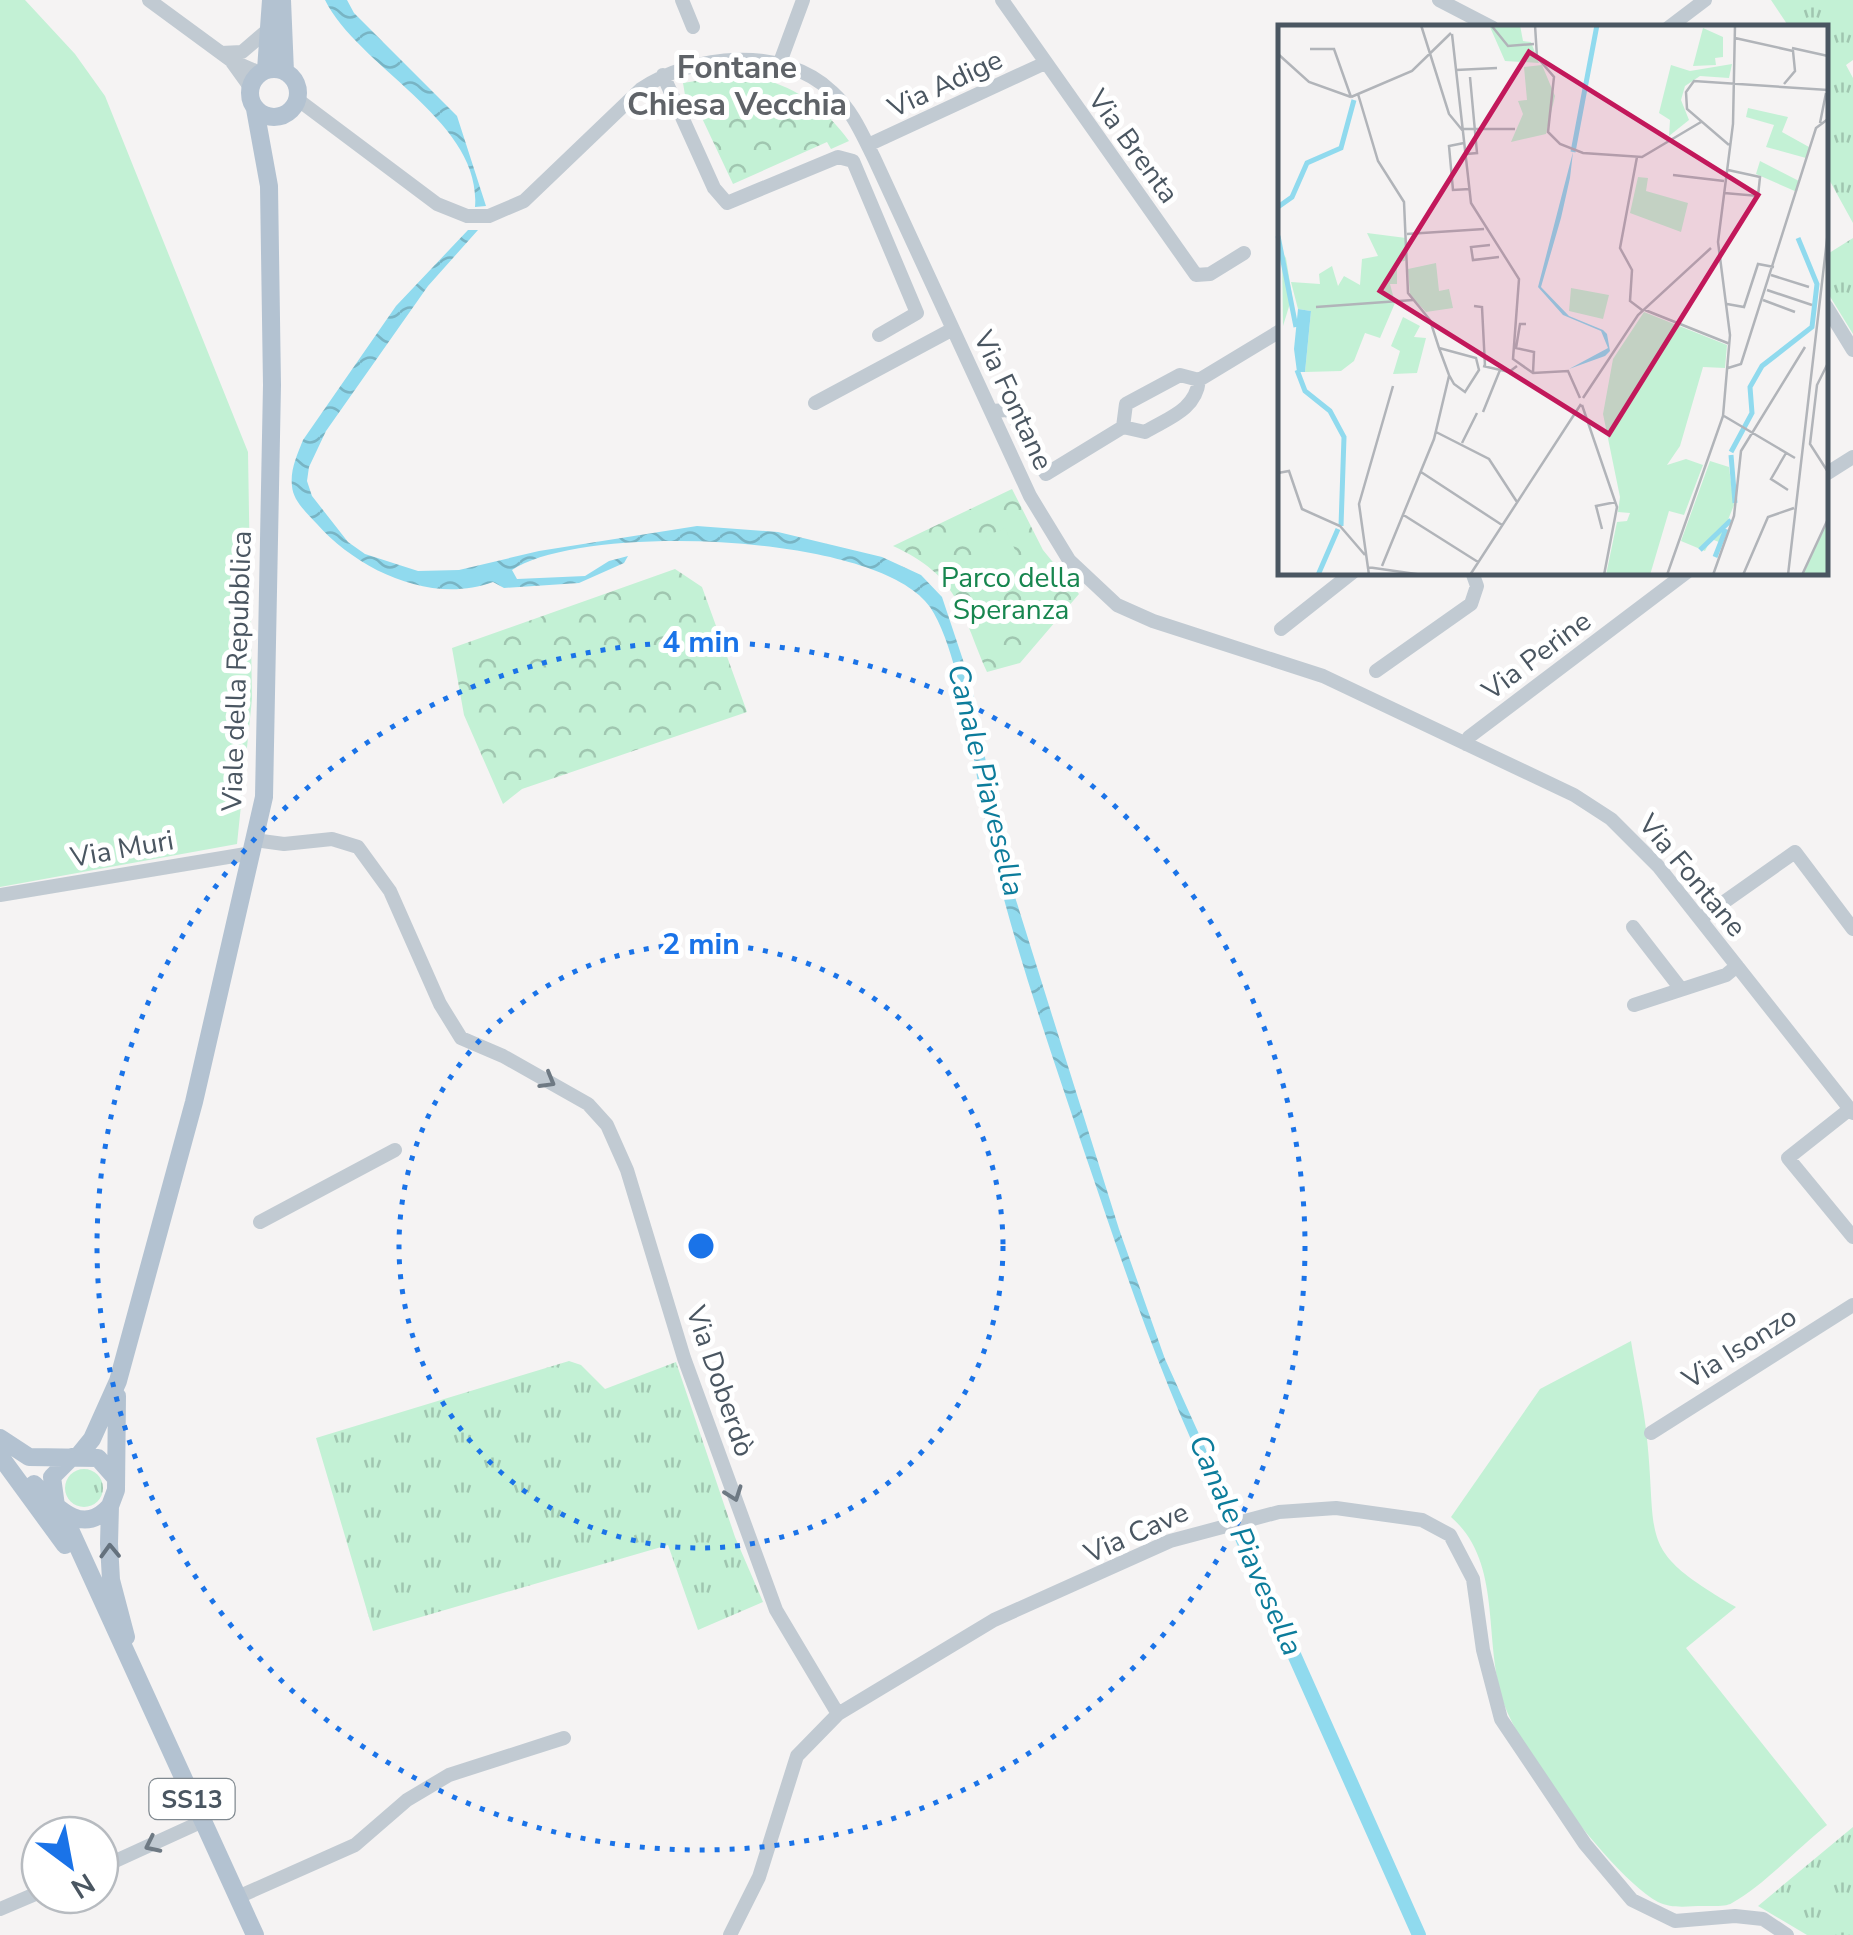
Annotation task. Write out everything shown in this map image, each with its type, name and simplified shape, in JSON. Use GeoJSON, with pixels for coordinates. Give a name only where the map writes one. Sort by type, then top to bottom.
{"type":"FeatureCollection","features":[{"type":"Feature","properties":{"kind":"main road","name":"Viale della Repubblica"},"geometry":{"type":"LineString","coordinates":[[265,76],[271,0]]}},
{"type":"Feature","properties":{"kind":"main road","name":"Viale della Repubblica"},"geometry":{"type":"LineString","coordinates":[[118,1381],[194,1102],[264,797],[268,698],[270,186],[255,109],[282,0]]}},
{"type":"Feature","properties":{"kind":"main road","name":"Viale della Repubblica"},"geometry":{"type":"LineString","coordinates":[[265,76],[295,82],[270,186]]}},
{"type":"Feature","properties":{"kind":"main road"},"geometry":{"type":"LineString","coordinates":[[255,109],[289,108]]}},
{"type":"Feature","properties":{"kind":"main road"},"geometry":{"type":"LineString","coordinates":[[108,1619],[59,1509],[52,1477],[92,1439],[118,1381]]}},
{"type":"Feature","properties":{"kind":"main road"},"geometry":{"type":"LineString","coordinates":[[118,1381],[116,1480],[110,1506],[111,1580],[133,1662]]}},
{"type":"Feature","properties":{"kind":"main road"},"geometry":{"type":"LineString","coordinates":[[0,1438],[30,1457],[98,1458],[116,1480]]}},
{"type":"Feature","properties":{"kind":"main road"},"geometry":{"type":"LineString","coordinates":[[0,1446],[59,1509],[88,1520],[110,1506]]}},
{"type":"Feature","properties":{"kind":"main road"},"geometry":{"type":"LineString","coordinates":[[0,1456],[55,1527],[133,1662]]}},
{"type":"Feature","properties":{"kind":"main road","name":"SS13"},"geometry":{"type":"LineString","coordinates":[[133,1662],[255,1935]]}},
{"type":"Feature","properties":{"kind":"street"},"geometry":{"type":"LineString","coordinates":[[148,0],[226,57],[265,76]]}},
{"type":"Feature","properties":{"kind":"street"},"geometry":{"type":"LineString","coordinates":[[682,0],[693,27]]}},
{"type":"Feature","properties":{"kind":"street"},"geometry":{"type":"LineString","coordinates":[[779,65],[804,0]]}},
{"type":"Feature","properties":{"kind":"street","name":"Via Brenta"},"geometry":{"type":"LineString","coordinates":[[1002,0],[1043,64],[1196,274],[1210,274],[1244,253]]}},
{"type":"Feature","properties":{"kind":"street"},"geometry":{"type":"LineString","coordinates":[[1439,0],[1487,25]]}},
{"type":"Feature","properties":{"kind":"street"},"geometry":{"type":"LineString","coordinates":[[1672,25],[1705,0]]}},
{"type":"Feature","properties":{"kind":"street"},"geometry":{"type":"LineString","coordinates":[[226,57],[252,47],[270,28]]}},
{"type":"Feature","properties":{"kind":"street","name":"Via Fontane"},"geometry":{"type":"LineString","coordinates":[[289,108],[314,116],[436,204],[468,216],[489,216],[524,201],[641,89],[663,76],[749,58],[779,65],[829,88],[850,111],[868,145],[1030,496],[1069,560],[1118,604],[1153,621],[1323,676],[1574,796],[1611,820],[1638,842],[1851,1111]]}},
{"type":"Feature","properties":{"kind":"street","name":"Via Adige"},"geometry":{"type":"LineString","coordinates":[[868,145],[1043,64]]}},
{"type":"Feature","properties":{"kind":"street"},"geometry":{"type":"LineString","coordinates":[[663,76],[722,200],[734,203],[838,157],[852,161],[917,313],[880,335]]}},
{"type":"Feature","properties":{"kind":"street"},"geometry":{"type":"LineString","coordinates":[[870,204],[891,194]]}},
{"type":"Feature","properties":{"kind":"street"},"geometry":{"type":"LineString","coordinates":[[1828,309],[1853,350]]}},
{"type":"Feature","properties":{"kind":"street"},"geometry":{"type":"LineString","coordinates":[[816,403],[953,328]]}},
{"type":"Feature","properties":{"kind":"street"},"geometry":{"type":"LineString","coordinates":[[1124,427],[1126,404],[1174,376],[1199,380],[1278,332]]}},
{"type":"Feature","properties":{"kind":"street"},"geometry":{"type":"LineString","coordinates":[[1030,496],[1046,474],[1124,427],[1145,432],[1190,404],[1198,394],[1199,380]]}},
{"type":"Feature","properties":{"kind":"street"},"geometry":{"type":"LineString","coordinates":[[991,411],[1008,410],[1013,415],[1046,474]]}},
{"type":"Feature","properties":{"kind":"street"},"geometry":{"type":"LineString","coordinates":[[1828,473],[1853,457]]}},
{"type":"Feature","properties":{"kind":"street"},"geometry":{"type":"LineString","coordinates":[[1281,629],[1349,575]]}},
{"type":"Feature","properties":{"kind":"street"},"geometry":{"type":"LineString","coordinates":[[1376,671],[1471,604],[1477,586],[1473,575]]}},
{"type":"Feature","properties":{"kind":"street","name":"Via Perine"},"geometry":{"type":"LineString","coordinates":[[1466,744],[1469,737],[1683,575]]}},
{"type":"Feature","properties":{"kind":"street","name":"Via Doberdò"},"geometry":{"type":"LineString","coordinates":[[253,847],[332,839],[358,847],[390,891],[440,1004],[462,1038],[504,1056],[588,1104],[613,1136],[684,1358],[776,1610],[838,1714]]}},
{"type":"Feature","properties":{"kind":"street","name":"Via Muri"},"geometry":{"type":"LineString","coordinates":[[0,894],[253,847]]}},
{"type":"Feature","properties":{"kind":"street"},"geometry":{"type":"LineString","coordinates":[[1700,919],[1794,852],[1853,928]]}},
{"type":"Feature","properties":{"kind":"street"},"geometry":{"type":"LineString","coordinates":[[1633,927],[1681,989]]}},
{"type":"Feature","properties":{"kind":"street","name":"Via Fontane"},"geometry":{"type":"LineString","coordinates":[[1634,1004],[1738,966]]}},
{"type":"Feature","properties":{"kind":"street"},"geometry":{"type":"LineString","coordinates":[[1851,1111],[1788,1158],[1853,1237]]}},
{"type":"Feature","properties":{"kind":"street"},"geometry":{"type":"LineString","coordinates":[[260,1222],[395,1150]]}},
{"type":"Feature","properties":{"kind":"street"},"geometry":{"type":"LineString","coordinates":[[318,1191],[326,1205]]}},
{"type":"Feature","properties":{"kind":"street","name":"Via Isonzo"},"geometry":{"type":"LineString","coordinates":[[1652,1433],[1853,1305]]}},
{"type":"Feature","properties":{"kind":"street","name":"Via Cave"},"geometry":{"type":"LineString","coordinates":[[730,1935],[759,1876],[796,1756],[838,1714],[994,1620],[1203,1528],[1258,1516],[1336,1508],[1422,1520],[1450,1535],[1473,1578],[1483,1650],[1501,1719],[1614,1882],[1632,1900],[1675,1920],[1734,1916],[1763,1919],[1786,1935]]}},
{"type":"Feature","properties":{"kind":"street"},"geometry":{"type":"LineString","coordinates":[[238,1897],[355,1845],[407,1800],[450,1776],[564,1738]]}},
{"type":"Feature","properties":{"kind":"street"},"geometry":{"type":"LineString","coordinates":[[120,1859],[203,1821]]}},
{"type":"Feature","properties":{"kind":"green space"},"geometry":{"type":"Polygon","coordinates":[[[0,0],[25,0],[75,54],[105,96],[248,452],[252,699],[237,844],[0,887],[0,0]]]}},
{"type":"Feature","properties":{"kind":"green space"},"geometry":{"type":"Polygon","coordinates":[[[1771,0],[1853,0],[1853,60],[1846,65],[1853,78],[1853,223],[1828,178],[1828,25],[1788,25],[1771,0]]]}},
{"type":"Feature","properties":{"kind":"green space"},"geometry":{"type":"Polygon","coordinates":[[[733,75],[768,81],[799,94],[826,114],[849,141],[831,149],[827,142],[733,184],[693,99],[686,101],[683,83],[733,75]]]}},
{"type":"Feature","properties":{"kind":"green space"},"geometry":{"type":"Polygon","coordinates":[[[1853,238],[1853,334],[1828,293],[1828,254],[1853,238]]]}},
{"type":"Feature","properties":{"kind":"green space","name":"Parco della Speranza"},"geometry":{"type":"Polygon","coordinates":[[[1012,489],[1043,550],[1079,594],[1020,663],[987,672],[963,613],[945,583],[915,557],[893,546],[1012,489]]]}},
{"type":"Feature","properties":{"kind":"green space"},"geometry":{"type":"Polygon","coordinates":[[[1005,528],[1021,563],[1001,572],[985,537],[1005,528]]]}},
{"type":"Feature","properties":{"kind":"green space"},"geometry":{"type":"Polygon","coordinates":[[[675,569],[702,587],[747,712],[522,789],[503,804],[464,715],[452,648],[675,569]]]}},
{"type":"Feature","properties":{"kind":"green space"},"geometry":{"type":"Polygon","coordinates":[[[1631,1341],[1646,1427],[1658,1540],[1681,1571],[1736,1607],[1686,1648],[1827,1825],[1756,1887],[1726,1905],[1680,1907],[1658,1902],[1593,1841],[1548,1782],[1504,1704],[1479,1557],[1468,1536],[1451,1517],[1540,1389],[1631,1341]]]}},
{"type":"Feature","properties":{"kind":"green space"},"geometry":{"type":"Polygon","coordinates":[[[569,1361],[581,1365],[605,1389],[676,1362],[735,1537],[763,1602],[698,1630],[668,1545],[373,1631],[316,1438],[569,1361]]]}},
{"type":"Feature","properties":{"kind":"green space"},"geometry":{"type":"Polygon","coordinates":[[[84,1469],[97,1475],[103,1488],[97,1501],[84,1507],[71,1501],[65,1488],[71,1475],[84,1469]]]}},
{"type":"Feature","properties":{"kind":"green space"},"geometry":{"type":"Polygon","coordinates":[[[1853,1827],[1853,1935],[1807,1935],[1758,1906],[1853,1827]]]}},
{"type":"Feature","properties":{"kind":"water"},"geometry":{"type":"Polygon","coordinates":[[[325,0],[347,0],[354,13],[457,116],[486,206],[475,207],[472,176],[459,148],[440,122],[341,25],[325,0]]]}},
{"type":"Feature","properties":{"kind":"water"},"geometry":{"type":"Polygon","coordinates":[[[468,230],[478,230],[428,286],[326,431],[309,467],[307,481],[312,496],[348,542],[365,554],[418,571],[459,570],[539,551],[697,526],[778,532],[882,557],[921,575],[942,597],[972,687],[1005,865],[1119,1229],[1165,1359],[1232,1507],[1224,1509],[1181,1417],[1146,1330],[1084,1151],[1011,924],[985,822],[952,657],[930,607],[900,582],[853,563],[794,550],[728,543],[662,541],[600,545],[548,555],[512,570],[517,579],[585,576],[609,561],[628,556],[624,563],[579,583],[504,588],[493,582],[469,588],[421,586],[374,569],[353,556],[298,502],[292,474],[303,440],[396,306],[468,230]]]}},
{"type":"Feature","properties":{"kind":"waterway","name":"Canale Piavesella"},"geometry":{"type":"LineString","coordinates":[[1222,1493],[1419,1935]]}},
{"type":"Feature","properties":{"kind":"district","name":"Fontane Chiesa Vecchia"},"geometry":{"type":"Point","coordinates":[737,86]}}]}
